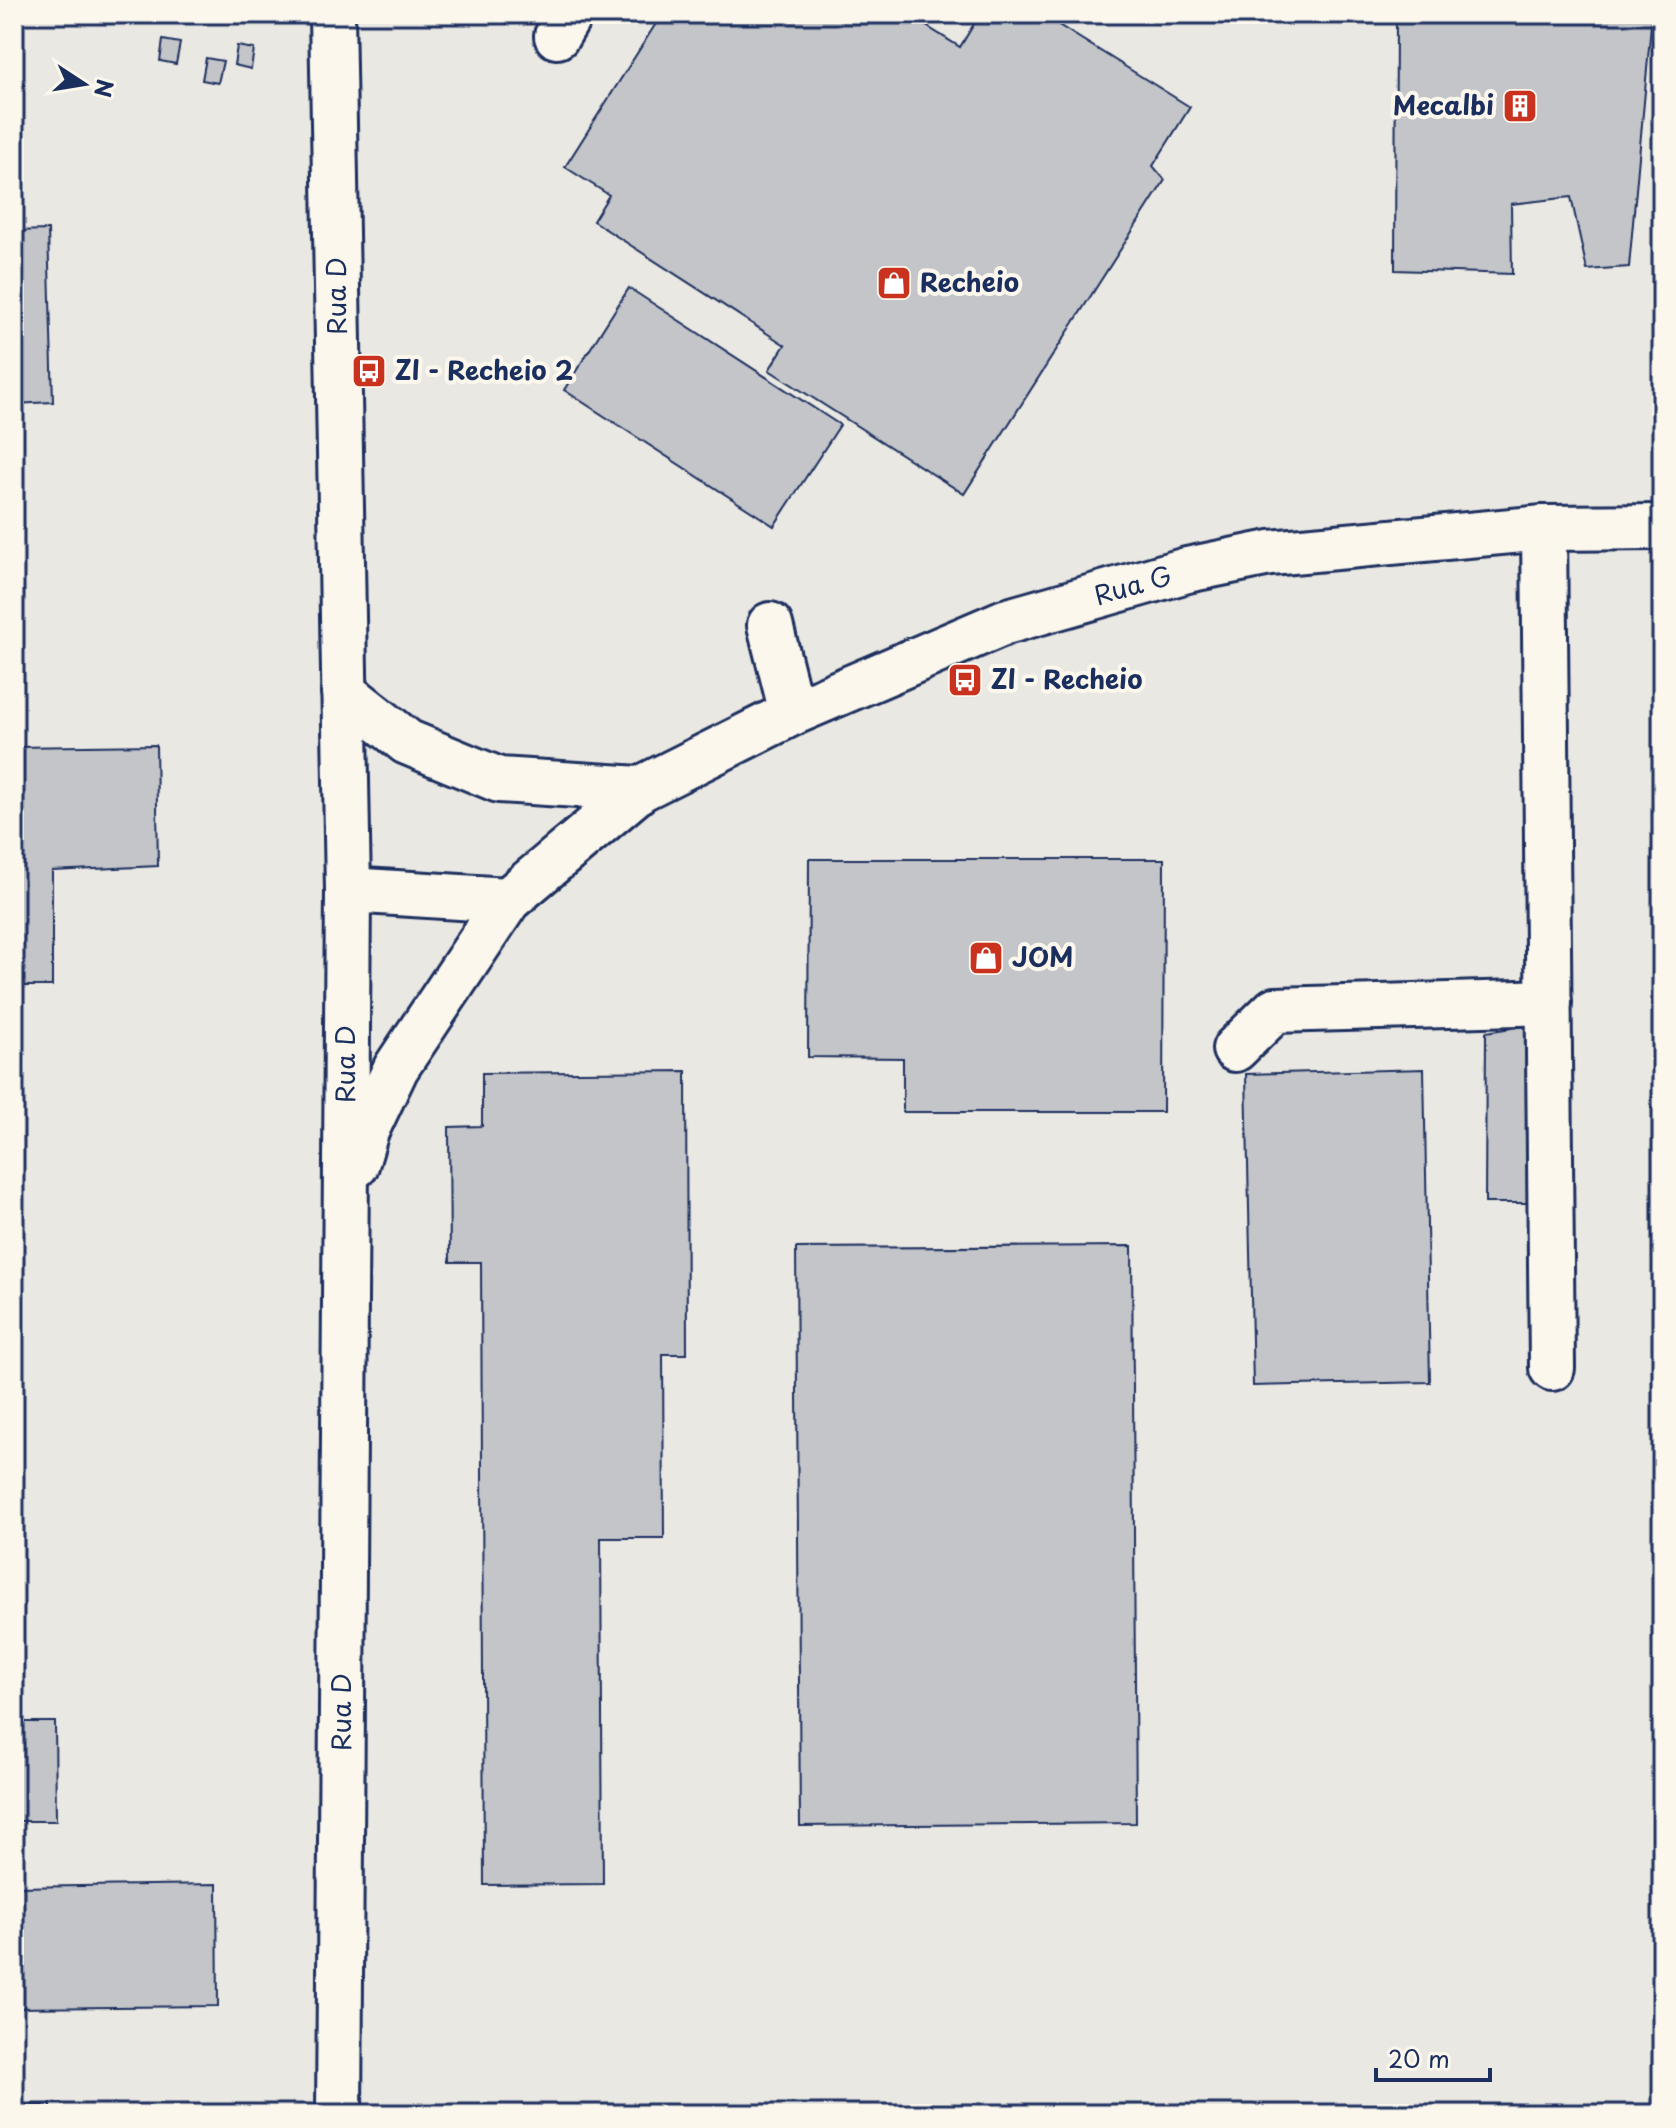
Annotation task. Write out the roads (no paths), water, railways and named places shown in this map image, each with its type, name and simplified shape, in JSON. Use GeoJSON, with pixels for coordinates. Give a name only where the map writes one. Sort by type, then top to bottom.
{"type":"FeatureCollection","features":[{"type":"Feature","properties":{"kind":"street","name":"Rua D"},"geometry":{"type":"LineString","coordinates":[[332,14],[348,890],[339,2114]]}},
{"type":"Feature","properties":{"kind":"street","name":"Rua G"},"geometry":{"type":"LineString","coordinates":[[346,1202],[366,1131],[396,1068],[508,900],[640,789],[792,713],[1005,622],[1187,570],[1270,553],[1544,528],[1662,527]]}},
{"type":"Feature","properties":{"kind":"street"},"geometry":{"type":"LineString","coordinates":[[1544,528],[1552,1368]]}},
{"type":"Feature","properties":{"kind":"street"},"geometry":{"type":"LineString","coordinates":[[770,625],[792,713]]}},
{"type":"Feature","properties":{"kind":"street"},"geometry":{"type":"LineString","coordinates":[[344,692],[407,742],[499,780],[640,789]]}},
{"type":"Feature","properties":{"kind":"street"},"geometry":{"type":"LineString","coordinates":[[348,890],[508,900]]}},
{"type":"Feature","properties":{"kind":"street"},"geometry":{"type":"LineString","coordinates":[[1235,1049],[1275,1010],[1549,1002]]}},
{"type":"Feature","properties":{"kind":"place","name":"Mecalbi"},"geometry":{"type":"Point","coordinates":[1520,106]}},
{"type":"Feature","properties":{"kind":"place","name":"Recheio"},"geometry":{"type":"Point","coordinates":[894,283]}},
{"type":"Feature","properties":{"kind":"place","name":"ZI - Recheio 2"},"geometry":{"type":"Point","coordinates":[369,371]}},
{"type":"Feature","properties":{"kind":"place","name":"ZI - Recheio"},"geometry":{"type":"Point","coordinates":[965,680]}},
{"type":"Feature","properties":{"kind":"place","name":"JOM"},"geometry":{"type":"Point","coordinates":[986,958]}}]}
